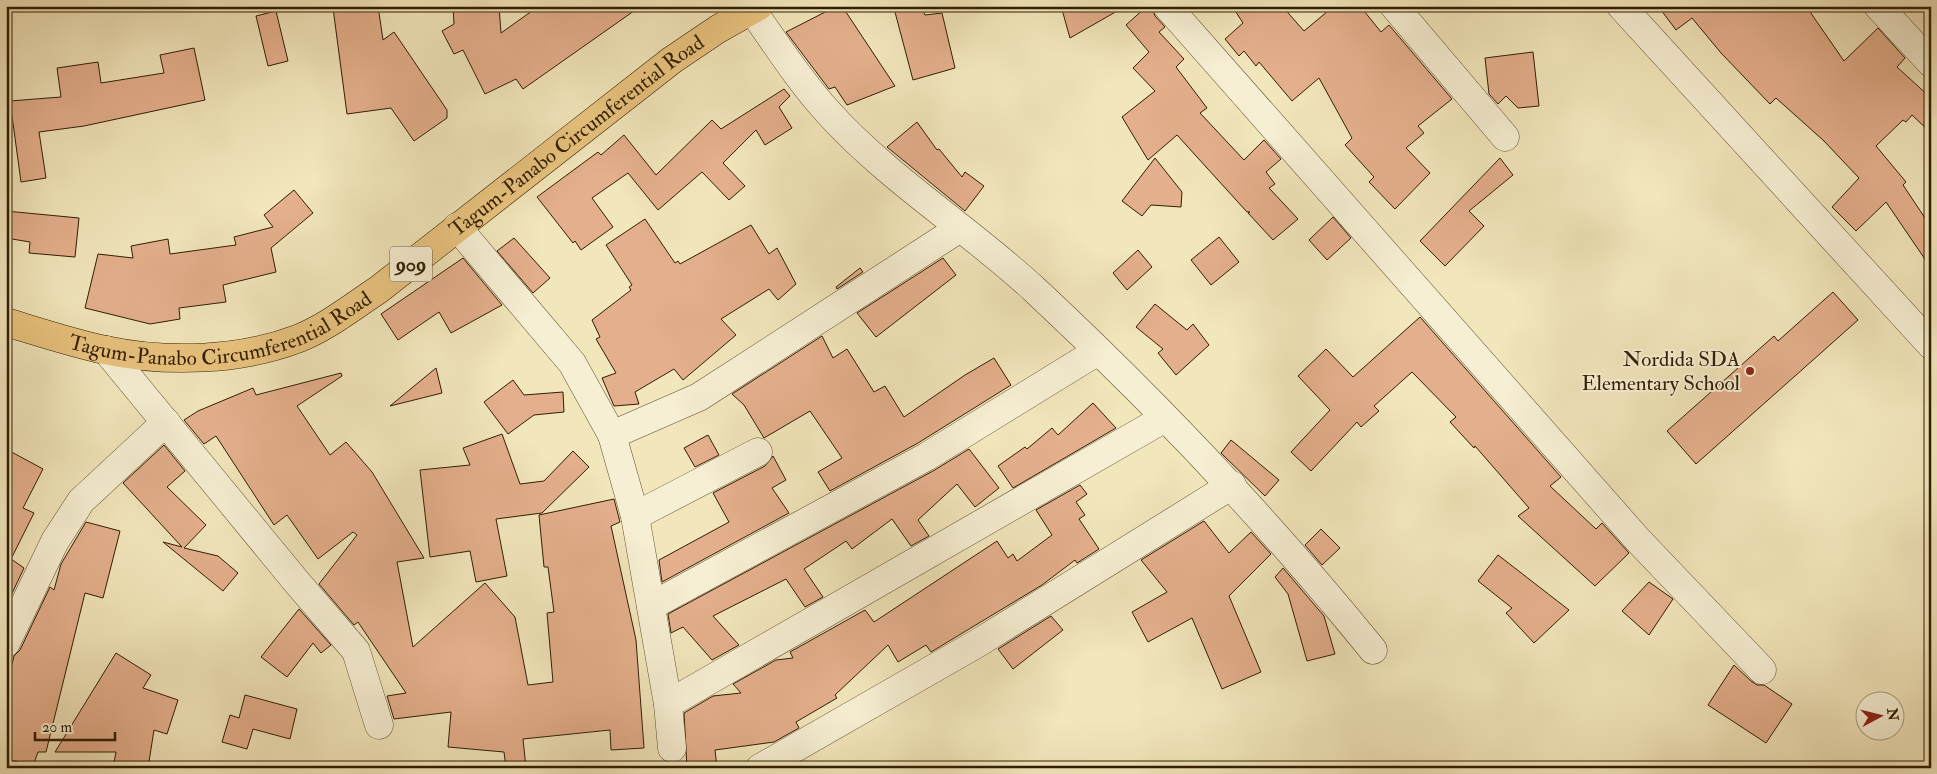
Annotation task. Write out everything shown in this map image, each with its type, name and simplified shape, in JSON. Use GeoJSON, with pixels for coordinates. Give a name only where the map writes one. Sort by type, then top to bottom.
{"type":"FeatureCollection","features":[{"type":"Feature","properties":{"kind":"main road","name":"Tagum-Panabo Circumferential Road"},"geometry":{"type":"LineString","coordinates":[[6,322],[106,350],[171,358],[212,358],[253,352],[298,339],[337,318],[378,290],[672,60],[755,8]]}},
{"type":"Feature","properties":{"kind":"street"},"geometry":{"type":"LineString","coordinates":[[1167,6],[1638,540],[1762,670]]}},
{"type":"Feature","properties":{"kind":"street"},"geometry":{"type":"LineString","coordinates":[[1394,6],[1504,137]]}},
{"type":"Feature","properties":{"kind":"street"},"geometry":{"type":"LineString","coordinates":[[1621,6],[1931,345]]}},
{"type":"Feature","properties":{"kind":"street"},"geometry":{"type":"LineString","coordinates":[[1878,6],[1931,63]]}},
{"type":"Feature","properties":{"kind":"street"},"geometry":{"type":"LineString","coordinates":[[755,8],[800,79],[828,112],[889,169],[1033,288],[1098,351],[1232,485],[1373,650]]}},
{"type":"Feature","properties":{"kind":"street"},"geometry":{"type":"LineString","coordinates":[[457,227],[572,364],[612,435],[635,516],[668,704],[672,748]]}},
{"type":"Feature","properties":{"kind":"street"},"geometry":{"type":"LineString","coordinates":[[612,435],[699,397],[960,228]]}},
{"type":"Feature","properties":{"kind":"street"},"geometry":{"type":"LineString","coordinates":[[106,350],[295,580],[356,651],[379,725]]}},
{"type":"Feature","properties":{"kind":"street"},"geometry":{"type":"LineString","coordinates":[[651,606],[926,457],[1098,351]]}},
{"type":"Feature","properties":{"kind":"street"},"geometry":{"type":"LineString","coordinates":[[668,704],[1165,418]]}},
{"type":"Feature","properties":{"kind":"street"},"geometry":{"type":"LineString","coordinates":[[6,643],[55,541],[81,501],[166,422]]}},
{"type":"Feature","properties":{"kind":"street"},"geometry":{"type":"LineString","coordinates":[[635,516],[758,452]]}},
{"type":"Feature","properties":{"kind":"street"},"geometry":{"type":"LineString","coordinates":[[760,768],[978,643],[1232,485]]}},
{"type":"Feature","properties":{"kind":"building"},"geometry":{"type":"Polygon","coordinates":[[[378,6],[383,40],[394,32],[447,110],[447,118],[414,141],[391,108],[347,114],[333,8],[378,6]]]}},
{"type":"Feature","properties":{"kind":"building"},"geometry":{"type":"Polygon","coordinates":[[[453,6],[499,6],[501,33],[539,6],[641,6],[523,89],[516,79],[485,94],[463,50],[454,54],[442,31],[454,24],[453,6]]]}},
{"type":"Feature","properties":{"kind":"building"},"geometry":{"type":"Polygon","coordinates":[[[837,6],[842,6],[895,86],[847,105],[835,87],[829,89],[786,32],[837,6]]]}},
{"type":"Feature","properties":{"kind":"building"},"geometry":{"type":"Polygon","coordinates":[[[921,6],[925,15],[942,13],[955,68],[913,80],[895,12],[921,6]]]}},
{"type":"Feature","properties":{"kind":"building"},"geometry":{"type":"Polygon","coordinates":[[[1061,6],[1126,6],[1070,38],[1061,6]]]}},
{"type":"Feature","properties":{"kind":"building"},"geometry":{"type":"Polygon","coordinates":[[[1147,6],[1152,8],[1155,16],[1165,27],[1159,32],[1184,59],[1176,67],[1207,108],[1200,113],[1244,160],[1264,140],[1281,159],[1266,172],[1275,184],[1269,188],[1298,219],[1273,240],[1248,213],[1250,212],[1247,212],[1177,135],[1148,160],[1122,117],[1155,91],[1133,68],[1149,52],[1126,25],[1147,6]]]}},
{"type":"Feature","properties":{"kind":"building"},"geometry":{"type":"Polygon","coordinates":[[[1232,6],[1282,6],[1304,31],[1334,6],[1360,6],[1381,32],[1389,25],[1452,99],[1418,126],[1424,133],[1406,148],[1430,173],[1395,209],[1369,182],[1374,177],[1345,145],[1352,138],[1319,78],[1292,101],[1259,62],[1256,66],[1244,51],[1239,56],[1225,39],[1243,23],[1232,6]]]}},
{"type":"Feature","properties":{"kind":"building"},"geometry":{"type":"Polygon","coordinates":[[[1658,6],[1806,6],[1844,61],[1878,28],[1905,58],[1897,67],[1931,98],[1931,133],[1912,115],[1906,122],[1903,120],[1876,146],[1906,182],[1903,185],[1931,227],[1931,268],[1886,202],[1856,231],[1832,207],[1859,178],[1824,141],[1776,98],[1770,104],[1721,53],[1692,18],[1676,30],[1658,6]]]}},
{"type":"Feature","properties":{"kind":"building"},"geometry":{"type":"Polygon","coordinates":[[[276,11],[288,61],[268,66],[256,16],[276,11]]]}},
{"type":"Feature","properties":{"kind":"building"},"geometry":{"type":"Polygon","coordinates":[[[194,48],[205,100],[84,126],[39,132],[46,178],[21,182],[10,101],[61,97],[57,68],[98,62],[101,83],[164,73],[160,55],[194,48]]]}},
{"type":"Feature","properties":{"kind":"building"},"geometry":{"type":"Polygon","coordinates":[[[1533,52],[1539,106],[1518,108],[1506,96],[1498,104],[1489,94],[1485,58],[1533,52]]]}},
{"type":"Feature","properties":{"kind":"building"},"geometry":{"type":"Polygon","coordinates":[[[784,89],[790,96],[779,107],[792,128],[765,145],[756,130],[723,163],[745,186],[729,200],[702,172],[658,210],[628,173],[592,198],[613,227],[581,250],[575,241],[573,243],[537,197],[598,152],[601,155],[624,135],[656,175],[712,120],[721,129],[784,89]]]}},
{"type":"Feature","properties":{"kind":"building"},"geometry":{"type":"Polygon","coordinates":[[[917,122],[937,150],[939,149],[962,177],[965,172],[984,186],[965,211],[887,147],[917,122]]]}},
{"type":"Feature","properties":{"kind":"building"},"geometry":{"type":"Polygon","coordinates":[[[1155,158],[1182,192],[1181,207],[1151,205],[1142,216],[1122,201],[1155,158]]]}},
{"type":"Feature","properties":{"kind":"building"},"geometry":{"type":"Polygon","coordinates":[[[1500,158],[1513,175],[1469,211],[1484,226],[1445,266],[1420,241],[1500,158]]]}},
{"type":"Feature","properties":{"kind":"building"},"geometry":{"type":"Polygon","coordinates":[[[294,190],[313,213],[271,248],[276,272],[223,285],[226,302],[179,308],[180,319],[150,324],[85,308],[98,254],[133,258],[131,246],[168,239],[170,254],[236,245],[234,237],[273,227],[264,215],[294,190]]]}},
{"type":"Feature","properties":{"kind":"building"},"geometry":{"type":"Polygon","coordinates":[[[6,211],[79,218],[75,257],[29,253],[30,242],[6,238],[6,211]]]}},
{"type":"Feature","properties":{"kind":"building"},"geometry":{"type":"Polygon","coordinates":[[[1333,217],[1351,238],[1327,260],[1309,240],[1333,217]]]}},
{"type":"Feature","properties":{"kind":"building"},"geometry":{"type":"Polygon","coordinates":[[[645,219],[675,263],[678,261],[680,264],[751,225],[769,254],[777,248],[796,284],[778,300],[769,289],[721,319],[736,335],[683,380],[674,369],[635,392],[639,404],[614,406],[602,378],[616,373],[596,339],[600,337],[592,320],[631,290],[629,287],[632,285],[606,245],[645,219]]]}},
{"type":"Feature","properties":{"kind":"building"},"geometry":{"type":"Polygon","coordinates":[[[1219,237],[1239,262],[1211,285],[1191,260],[1219,237]]]}},
{"type":"Feature","properties":{"kind":"building"},"geometry":{"type":"Polygon","coordinates":[[[514,238],[550,278],[533,293],[497,251],[514,238]]]}},
{"type":"Feature","properties":{"kind":"building"},"geometry":{"type":"Polygon","coordinates":[[[1138,250],[1152,267],[1127,290],[1113,273],[1138,250]]]}},
{"type":"Feature","properties":{"kind":"building"},"geometry":{"type":"Polygon","coordinates":[[[463,258],[502,305],[451,333],[439,312],[398,340],[381,314],[463,258]]]}},
{"type":"Feature","properties":{"kind":"building"},"geometry":{"type":"Polygon","coordinates":[[[943,258],[956,275],[876,337],[857,313],[943,258]]]}},
{"type":"Feature","properties":{"kind":"building"},"geometry":{"type":"Polygon","coordinates":[[[860,268],[863,272],[837,289],[836,287],[860,268]]]}},
{"type":"Feature","properties":{"kind":"building"},"geometry":{"type":"Polygon","coordinates":[[[1833,292],[1858,320],[1696,464],[1667,431],[1774,336],[1778,341],[1833,292]]]}},
{"type":"Feature","properties":{"kind":"building"},"geometry":{"type":"Polygon","coordinates":[[[1155,304],[1187,330],[1193,324],[1209,345],[1176,375],[1158,353],[1163,349],[1136,327],[1155,304]]]}},
{"type":"Feature","properties":{"kind":"building"},"geometry":{"type":"Polygon","coordinates":[[[1420,317],[1561,477],[1550,486],[1596,529],[1602,523],[1629,553],[1595,586],[1518,516],[1529,508],[1475,446],[1474,448],[1450,422],[1456,417],[1412,372],[1374,406],[1379,411],[1361,427],[1357,422],[1311,471],[1291,452],[1330,410],[1298,376],[1326,349],[1353,377],[1420,317]]]}},
{"type":"Feature","properties":{"kind":"building"},"geometry":{"type":"Polygon","coordinates":[[[822,336],[833,358],[847,349],[874,392],[885,386],[904,417],[965,375],[994,358],[1011,385],[918,443],[830,491],[818,472],[842,458],[810,411],[764,438],[744,405],[732,394],[822,336]]]}},
{"type":"Feature","properties":{"kind":"building"},"geometry":{"type":"Polygon","coordinates":[[[436,368],[442,393],[390,406],[436,368]]]}},
{"type":"Feature","properties":{"kind":"building"},"geometry":{"type":"Polygon","coordinates":[[[341,373],[342,376],[297,406],[330,455],[346,442],[372,472],[424,558],[397,562],[413,647],[485,583],[515,617],[528,685],[553,682],[547,613],[554,612],[548,567],[544,567],[539,515],[614,499],[620,522],[611,526],[636,640],[644,748],[611,750],[610,730],[523,739],[526,768],[506,768],[504,752],[448,747],[451,712],[394,719],[387,696],[406,693],[358,622],[354,625],[319,584],[357,535],[353,532],[318,559],[287,515],[274,525],[216,436],[204,444],[184,420],[198,411],[253,388],[256,395],[341,373]]]}},
{"type":"Feature","properties":{"kind":"building"},"geometry":{"type":"Polygon","coordinates":[[[513,380],[524,395],[563,392],[564,412],[534,415],[508,434],[484,402],[513,380]]]}},
{"type":"Feature","properties":{"kind":"building"},"geometry":{"type":"Polygon","coordinates":[[[1093,403],[1116,428],[1013,488],[998,466],[1025,447],[1027,449],[1052,428],[1058,435],[1093,403]]]}},
{"type":"Feature","properties":{"kind":"building"},"geometry":{"type":"Polygon","coordinates":[[[502,434],[520,484],[544,481],[573,451],[589,467],[542,513],[496,519],[507,576],[476,582],[470,551],[430,557],[420,470],[470,465],[463,448],[502,434]]]}},
{"type":"Feature","properties":{"kind":"building"},"geometry":{"type":"Polygon","coordinates":[[[708,435],[719,455],[695,467],[684,448],[708,435]]]}},
{"type":"Feature","properties":{"kind":"building"},"geometry":{"type":"Polygon","coordinates":[[[1231,440],[1279,480],[1265,496],[1221,453],[1231,440]]]}},
{"type":"Feature","properties":{"kind":"building"},"geometry":{"type":"Polygon","coordinates":[[[164,445],[185,471],[167,487],[206,525],[184,548],[218,556],[238,573],[223,591],[163,542],[182,547],[123,483],[164,445]]]}},
{"type":"Feature","properties":{"kind":"building"},"geometry":{"type":"Polygon","coordinates":[[[6,449],[43,469],[23,508],[34,513],[11,559],[24,568],[6,606],[6,449]]]}},
{"type":"Feature","properties":{"kind":"building"},"geometry":{"type":"Polygon","coordinates":[[[969,449],[999,488],[975,507],[957,484],[918,520],[929,536],[911,546],[892,519],[852,549],[846,541],[804,569],[823,597],[805,607],[786,579],[713,616],[739,645],[712,660],[683,627],[671,633],[668,614],[933,471],[969,449]]]}},
{"type":"Feature","properties":{"kind":"building"},"geometry":{"type":"Polygon","coordinates":[[[773,456],[786,480],[772,488],[789,513],[662,582],[659,560],[729,522],[713,493],[765,466],[773,456]]]}},
{"type":"Feature","properties":{"kind":"building"},"geometry":{"type":"Polygon","coordinates":[[[1080,485],[1087,494],[1076,502],[1085,515],[1079,519],[1099,549],[1077,563],[1075,560],[1042,585],[931,652],[926,645],[898,662],[888,645],[835,695],[837,698],[796,722],[799,728],[774,742],[715,750],[717,768],[687,768],[684,713],[713,696],[741,693],[733,684],[776,660],[793,658],[790,652],[865,610],[874,622],[997,541],[1008,558],[1013,554],[1017,561],[1052,535],[1036,510],[1080,485]]]}},
{"type":"Feature","properties":{"kind":"building"},"geometry":{"type":"Polygon","coordinates":[[[1204,521],[1229,553],[1251,532],[1271,554],[1229,596],[1261,672],[1222,689],[1192,618],[1148,642],[1132,612],[1167,592],[1141,560],[1204,521]]]}},
{"type":"Feature","properties":{"kind":"building"},"geometry":{"type":"Polygon","coordinates":[[[86,522],[120,531],[103,598],[85,593],[46,752],[38,752],[33,766],[6,759],[6,690],[14,656],[20,650],[50,587],[54,590],[61,564],[86,522]]]}},
{"type":"Feature","properties":{"kind":"building"},"geometry":{"type":"Polygon","coordinates":[[[1321,529],[1340,548],[1322,565],[1305,545],[1321,529]]]}},
{"type":"Feature","properties":{"kind":"building"},"geometry":{"type":"Polygon","coordinates":[[[1498,555],[1569,610],[1534,643],[1506,613],[1512,608],[1478,581],[1498,555]]]}},
{"type":"Feature","properties":{"kind":"building"},"geometry":{"type":"Polygon","coordinates":[[[1283,568],[1324,616],[1335,654],[1307,661],[1288,594],[1275,577],[1283,568]]]}},
{"type":"Feature","properties":{"kind":"building"},"geometry":{"type":"Polygon","coordinates":[[[1649,582],[1673,599],[1649,635],[1622,611],[1649,582]]]}},
{"type":"Feature","properties":{"kind":"building"},"geometry":{"type":"Polygon","coordinates":[[[299,609],[331,645],[321,653],[313,643],[287,677],[261,657],[299,609]]]}},
{"type":"Feature","properties":{"kind":"building"},"geometry":{"type":"Polygon","coordinates":[[[1051,616],[1063,630],[1013,669],[998,649],[1051,616]]]}},
{"type":"Feature","properties":{"kind":"building"},"geometry":{"type":"Polygon","coordinates":[[[116,653],[151,675],[143,688],[178,700],[167,734],[154,730],[148,768],[113,768],[116,752],[55,752],[116,653]]]}},
{"type":"Feature","properties":{"kind":"building"},"geometry":{"type":"Polygon","coordinates":[[[1734,665],[1751,681],[1757,685],[1764,685],[1792,704],[1766,743],[1708,705],[1734,665]]]}},
{"type":"Feature","properties":{"kind":"building"},"geometry":{"type":"Polygon","coordinates":[[[245,695],[297,709],[290,739],[253,729],[247,749],[222,742],[230,715],[239,718],[245,695]]]}},
{"type":"Feature","properties":{"kind":"place","name":"Nordida SDA Elementary School"},"geometry":{"type":"Point","coordinates":[1750,371]}}]}
